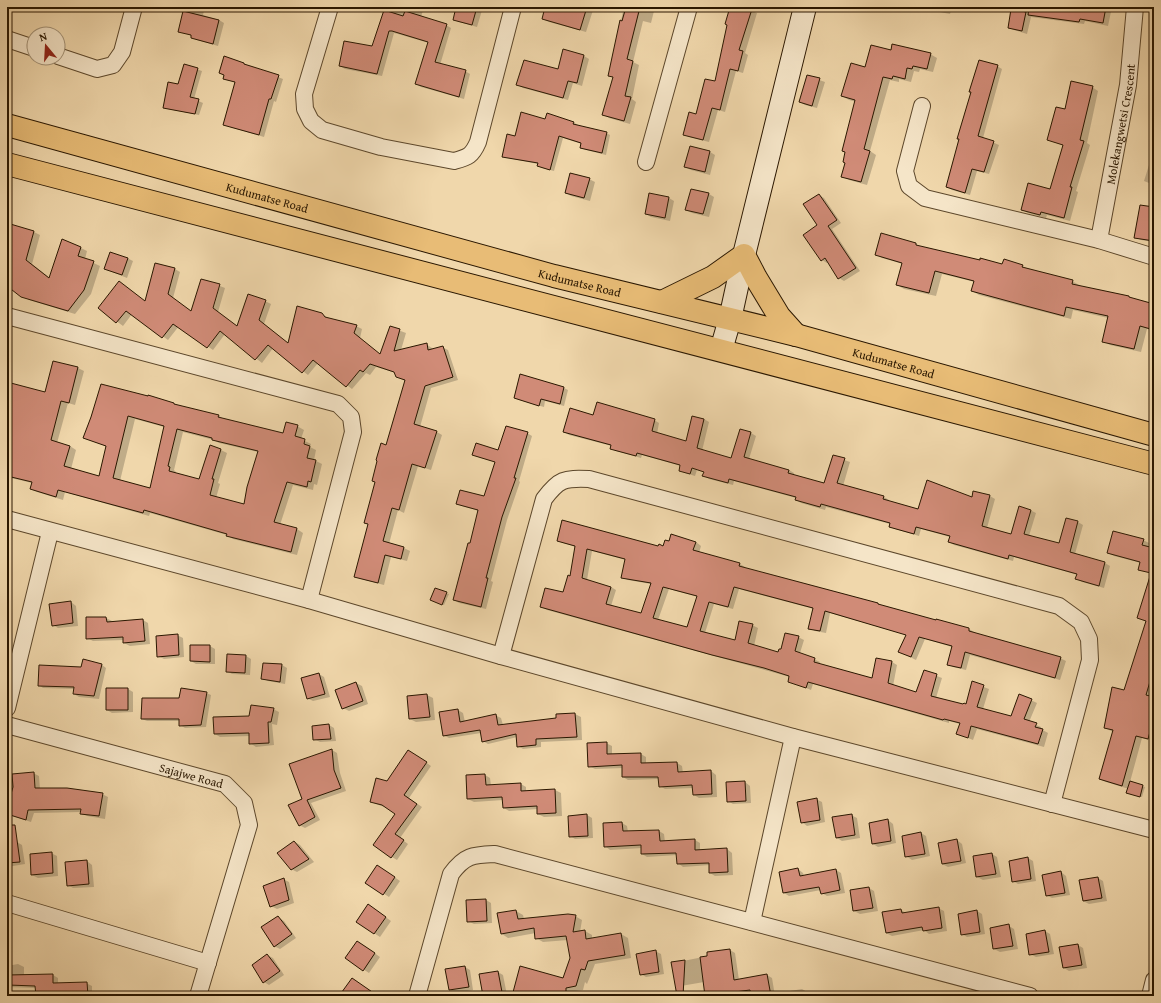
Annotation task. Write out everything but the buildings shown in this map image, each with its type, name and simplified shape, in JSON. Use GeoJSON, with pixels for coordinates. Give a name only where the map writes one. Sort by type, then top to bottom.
{"type":"FeatureCollection","features":[{"type":"Feature","properties":{"kind":"main road","name":"Kudumatse Road"},"geometry":{"type":"LineString","coordinates":[[7,125],[554,276],[796,335],[1154,435]]}},
{"type":"Feature","properties":{"kind":"main road"},"geometry":{"type":"LineString","coordinates":[[7,164],[1154,464]]}},
{"type":"Feature","properties":{"kind":"main road"},"geometry":{"type":"LineString","coordinates":[[662,302],[713,277],[744,255],[779,316],[796,335]]}},
{"type":"Feature","properties":{"kind":"street"},"geometry":{"type":"LineString","coordinates":[[66,59],[97,69],[113,65],[122,52],[134,7]]}},
{"type":"Feature","properties":{"kind":"street"},"geometry":{"type":"LineString","coordinates":[[330,7],[304,94],[305,109],[311,121],[322,130],[381,147],[454,161],[464,158],[474,152],[478,142],[513,7]]}},
{"type":"Feature","properties":{"kind":"street"},"geometry":{"type":"LineString","coordinates":[[646,162],[689,7]]}},
{"type":"Feature","properties":{"kind":"street"},"geometry":{"type":"LineString","coordinates":[[721,350],[730,319],[744,255],[805,7]]}},
{"type":"Feature","properties":{"kind":"street","name":"Molekangwetsi Crescent"},"geometry":{"type":"LineString","coordinates":[[1099,240],[1128,85],[1135,7]]}},
{"type":"Feature","properties":{"kind":"street"},"geometry":{"type":"LineString","coordinates":[[7,40],[26,46]]}},
{"type":"Feature","properties":{"kind":"street"},"geometry":{"type":"LineString","coordinates":[[922,106],[905,171],[909,186],[925,198],[1099,240],[1154,256]]}},
{"type":"Feature","properties":{"kind":"street"},"geometry":{"type":"LineString","coordinates":[[7,316],[338,404],[351,417],[353,432],[309,600]]}},
{"type":"Feature","properties":{"kind":"street"},"geometry":{"type":"LineString","coordinates":[[501,656],[544,499],[556,485],[571,478],[589,479],[1059,606],[1081,622],[1089,639],[1090,660],[1052,804]]}},
{"type":"Feature","properties":{"kind":"street"},"geometry":{"type":"LineString","coordinates":[[7,519],[50,532],[309,600],[501,656],[793,737],[1154,830]]}},
{"type":"Feature","properties":{"kind":"street"},"geometry":{"type":"LineString","coordinates":[[7,708],[50,532]]}},
{"type":"Feature","properties":{"kind":"street","name":"Sajajwe Road"},"geometry":{"type":"LineString","coordinates":[[7,725],[226,784],[244,803],[249,825],[198,996]]}},
{"type":"Feature","properties":{"kind":"street"},"geometry":{"type":"LineString","coordinates":[[752,922],[793,737]]}},
{"type":"Feature","properties":{"kind":"street"},"geometry":{"type":"LineString","coordinates":[[417,996],[452,874],[459,863],[473,855],[495,854],[1030,996]]}},
{"type":"Feature","properties":{"kind":"street"},"geometry":{"type":"LineString","coordinates":[[7,903],[208,964]]}},
{"type":"Feature","properties":{"kind":"street"},"geometry":{"type":"LineString","coordinates":[[1150,996],[1154,980]]}}]}
